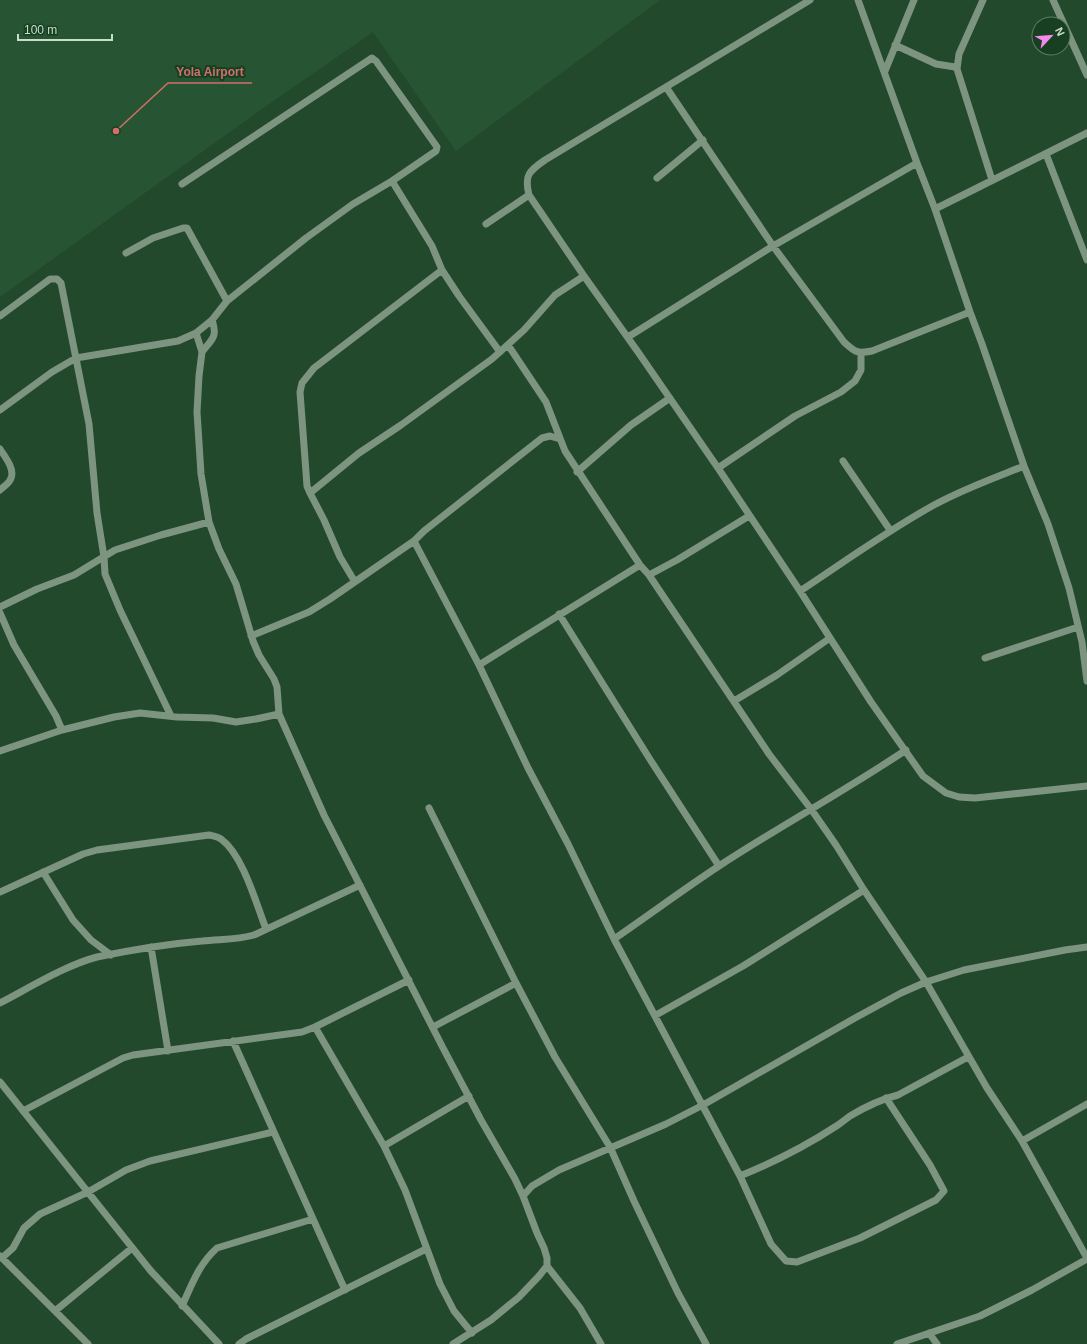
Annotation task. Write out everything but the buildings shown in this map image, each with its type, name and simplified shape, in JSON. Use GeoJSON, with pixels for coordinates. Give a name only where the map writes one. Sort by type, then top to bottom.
{"type":"FeatureCollection","features":[{"type":"Feature","properties":{"kind":"street"},"geometry":{"type":"LineString","coordinates":[[810,0],[544,160],[531,170],[526,183],[530,195],[584,276],[718,468],[800,591],[871,702],[923,776],[946,793],[959,797],[975,798],[1087,786]]}},
{"type":"Feature","properties":{"kind":"street"},"geometry":{"type":"LineString","coordinates":[[858,0],[935,209],[1024,466],[1048,524],[1069,588],[1078,627],[1084,641],[1087,681]]}},
{"type":"Feature","properties":{"kind":"street"},"geometry":{"type":"LineString","coordinates":[[885,71],[914,0]]}},
{"type":"Feature","properties":{"kind":"street"},"geometry":{"type":"LineString","coordinates":[[983,0],[959,54],[957,70],[992,180]]}},
{"type":"Feature","properties":{"kind":"street"},"geometry":{"type":"LineString","coordinates":[[1053,0],[1087,75]]}},
{"type":"Feature","properties":{"kind":"street"},"geometry":{"type":"LineString","coordinates":[[896,45],[936,64],[955,67],[957,70]]}},
{"type":"Feature","properties":{"kind":"street"},"geometry":{"type":"LineString","coordinates":[[0,410],[52,372],[76,358],[178,341],[196,333],[212,320],[227,301],[306,238],[353,204],[392,181],[436,151],[437,147],[372,58],[182,184]]}},
{"type":"Feature","properties":{"kind":"street"},"geometry":{"type":"LineString","coordinates":[[666,87],[773,246],[844,342],[852,349],[861,354],[872,351],[970,312]]}},
{"type":"Feature","properties":{"kind":"street"},"geometry":{"type":"LineString","coordinates":[[935,209],[1087,133]]}},
{"type":"Feature","properties":{"kind":"street"},"geometry":{"type":"LineString","coordinates":[[658,178],[703,140]]}},
{"type":"Feature","properties":{"kind":"street"},"geometry":{"type":"LineString","coordinates":[[1046,154],[1084,241],[1087,260]]}},
{"type":"Feature","properties":{"kind":"street"},"geometry":{"type":"LineString","coordinates":[[628,337],[773,246],[917,163]]}},
{"type":"Feature","properties":{"kind":"street"},"geometry":{"type":"LineString","coordinates":[[392,181],[432,246],[442,270],[500,352]]}},
{"type":"Feature","properties":{"kind":"street"},"geometry":{"type":"LineString","coordinates":[[486,224],[530,195]]}},
{"type":"Feature","properties":{"kind":"street"},"geometry":{"type":"LineString","coordinates":[[126,253],[153,238],[187,228],[227,301]]}},
{"type":"Feature","properties":{"kind":"street"},"geometry":{"type":"LineString","coordinates":[[355,582],[340,557],[307,486],[300,392],[302,383],[314,368],[442,270]]}},
{"type":"Feature","properties":{"kind":"street"},"geometry":{"type":"LineString","coordinates":[[310,493],[359,453],[407,421],[500,352],[524,330],[555,295],[584,276]]}},
{"type":"Feature","properties":{"kind":"street"},"geometry":{"type":"LineString","coordinates":[[0,316],[50,279],[57,279],[61,283],[89,424],[96,513],[104,557],[105,574],[120,610],[171,716]]}},
{"type":"Feature","properties":{"kind":"street"},"geometry":{"type":"LineString","coordinates":[[202,352],[214,337],[216,330],[212,320]]}},
{"type":"Feature","properties":{"kind":"street"},"geometry":{"type":"LineString","coordinates":[[196,333],[202,352],[197,412],[201,474],[209,522],[219,549],[236,584],[251,636],[259,655],[274,679],[277,687],[278,714],[324,815],[469,1096],[523,1196],[537,1234],[544,1248],[547,1258],[547,1266],[580,1308],[601,1344]]}},
{"type":"Feature","properties":{"kind":"street"},"geometry":{"type":"LineString","coordinates":[[508,345],[546,402],[565,451],[577,472],[769,754],[836,845],[864,890],[926,982],[968,1057],[1022,1141],[1087,1259],[1032,1290],[980,1316],[897,1344]]}},
{"type":"Feature","properties":{"kind":"street"},"geometry":{"type":"LineString","coordinates":[[718,468],[795,416],[846,388],[855,381],[861,370],[861,354]]}},
{"type":"Feature","properties":{"kind":"street"},"geometry":{"type":"LineString","coordinates":[[577,472],[631,425],[670,398]]}},
{"type":"Feature","properties":{"kind":"street"},"geometry":{"type":"LineString","coordinates":[[251,636],[308,612],[355,582],[414,541],[430,526],[542,438],[550,436],[560,439]]}},
{"type":"Feature","properties":{"kind":"street"},"geometry":{"type":"LineString","coordinates":[[0,449],[8,461],[12,473],[11,480],[0,490]]}},
{"type":"Feature","properties":{"kind":"street"},"geometry":{"type":"LineString","coordinates":[[843,460],[890,530]]}},
{"type":"Feature","properties":{"kind":"street"},"geometry":{"type":"LineString","coordinates":[[800,591],[890,530],[956,494],[1024,466]]}},
{"type":"Feature","properties":{"kind":"street"},"geometry":{"type":"LineString","coordinates":[[648,575],[677,560],[749,516]]}},
{"type":"Feature","properties":{"kind":"street"},"geometry":{"type":"LineString","coordinates":[[0,607],[37,589],[74,574],[115,550],[161,534],[209,522]]}},
{"type":"Feature","properties":{"kind":"street"},"geometry":{"type":"LineString","coordinates":[[414,541],[479,665],[528,768],[568,844],[614,939],[656,1015],[740,1176],[771,1244],[786,1261],[798,1262],[860,1238],[936,1200],[944,1191],[930,1165],[886,1098]]}},
{"type":"Feature","properties":{"kind":"street"},"geometry":{"type":"LineString","coordinates":[[479,665],[640,565]]}},
{"type":"Feature","properties":{"kind":"street"},"geometry":{"type":"LineString","coordinates":[[0,613],[14,645],[56,716],[62,730]]}},
{"type":"Feature","properties":{"kind":"street"},"geometry":{"type":"LineString","coordinates":[[559,614],[719,866]]}},
{"type":"Feature","properties":{"kind":"street"},"geometry":{"type":"LineString","coordinates":[[985,658],[1078,627]]}},
{"type":"Feature","properties":{"kind":"street"},"geometry":{"type":"LineString","coordinates":[[734,701],[777,675],[830,638]]}},
{"type":"Feature","properties":{"kind":"street"},"geometry":{"type":"LineString","coordinates":[[0,751],[62,730],[114,717],[140,713],[213,718],[236,722],[278,714]]}},
{"type":"Feature","properties":{"kind":"street"},"geometry":{"type":"LineString","coordinates":[[614,939],[719,866],[810,809],[865,777],[906,750]]}},
{"type":"Feature","properties":{"kind":"street"},"geometry":{"type":"LineString","coordinates":[[429,808],[516,983],[555,1057],[610,1147],[678,1293],[706,1344]]}},
{"type":"Feature","properties":{"kind":"street"},"geometry":{"type":"LineString","coordinates":[[0,892],[83,854],[96,850],[209,835],[219,838],[228,845],[237,858],[266,929]]}},
{"type":"Feature","properties":{"kind":"street"},"geometry":{"type":"LineString","coordinates":[[43,872],[73,920],[92,940],[111,955]]}},
{"type":"Feature","properties":{"kind":"street"},"geometry":{"type":"LineString","coordinates":[[0,1003],[76,964],[96,958],[151,947],[240,938],[254,935],[360,884]]}},
{"type":"Feature","properties":{"kind":"street"},"geometry":{"type":"LineString","coordinates":[[656,1015],[742,966],[864,890]]}},
{"type":"Feature","properties":{"kind":"street"},"geometry":{"type":"LineString","coordinates":[[151,947],[168,1051]]}},
{"type":"Feature","properties":{"kind":"street"},"geometry":{"type":"LineString","coordinates":[[523,1196],[532,1186],[560,1170],[666,1124],[703,1105],[901,993],[926,982],[964,970],[1087,947]]}},
{"type":"Feature","properties":{"kind":"street"},"geometry":{"type":"LineString","coordinates":[[23,1110],[123,1058],[133,1055],[233,1041],[295,1034],[315,1027],[409,980]]}},
{"type":"Feature","properties":{"kind":"street"},"geometry":{"type":"LineString","coordinates":[[433,1027],[516,983]]}},
{"type":"Feature","properties":{"kind":"street"},"geometry":{"type":"LineString","coordinates":[[315,1027],[384,1146],[406,1190],[426,1249],[440,1284],[454,1311],[472,1333]]}},
{"type":"Feature","properties":{"kind":"street"},"geometry":{"type":"LineString","coordinates":[[233,1041],[294,1180],[314,1219],[345,1290]]}},
{"type":"Feature","properties":{"kind":"street"},"geometry":{"type":"LineString","coordinates":[[740,1176],[762,1167],[833,1128],[850,1116],[886,1098],[898,1095],[968,1057]]}},
{"type":"Feature","properties":{"kind":"street"},"geometry":{"type":"LineString","coordinates":[[0,1082],[150,1270],[219,1344]]}},
{"type":"Feature","properties":{"kind":"street"},"geometry":{"type":"LineString","coordinates":[[384,1146],[469,1096]]}},
{"type":"Feature","properties":{"kind":"street"},"geometry":{"type":"LineString","coordinates":[[1022,1141],[1087,1104]]}},
{"type":"Feature","properties":{"kind":"street"},"geometry":{"type":"LineString","coordinates":[[88,1344],[1,1257],[13,1248],[24,1228],[40,1214],[88,1192],[139,1164],[273,1132]]}},
{"type":"Feature","properties":{"kind":"street"},"geometry":{"type":"LineString","coordinates":[[182,1306],[206,1258],[216,1248],[314,1219]]}},
{"type":"Feature","properties":{"kind":"street"},"geometry":{"type":"LineString","coordinates":[[55,1312],[132,1248]]}},
{"type":"Feature","properties":{"kind":"street"},"geometry":{"type":"LineString","coordinates":[[238,1344],[426,1249]]}},
{"type":"Feature","properties":{"kind":"street"},"geometry":{"type":"LineString","coordinates":[[453,1344],[491,1320],[519,1297],[547,1266]]}},
{"type":"Feature","properties":{"kind":"street"},"geometry":{"type":"LineString","coordinates":[[929,1333],[937,1344]]}},
{"type":"Feature","properties":{"kind":"shaded area"},"geometry":{"type":"Polygon","coordinates":[[[0,0],[660,0],[456,151],[373,32],[259,111],[0,297],[0,0]]]}},
{"type":"Feature","properties":{"kind":"place","name":"Yola Airport"},"geometry":{"type":"Point","coordinates":[116,131]}}]}
